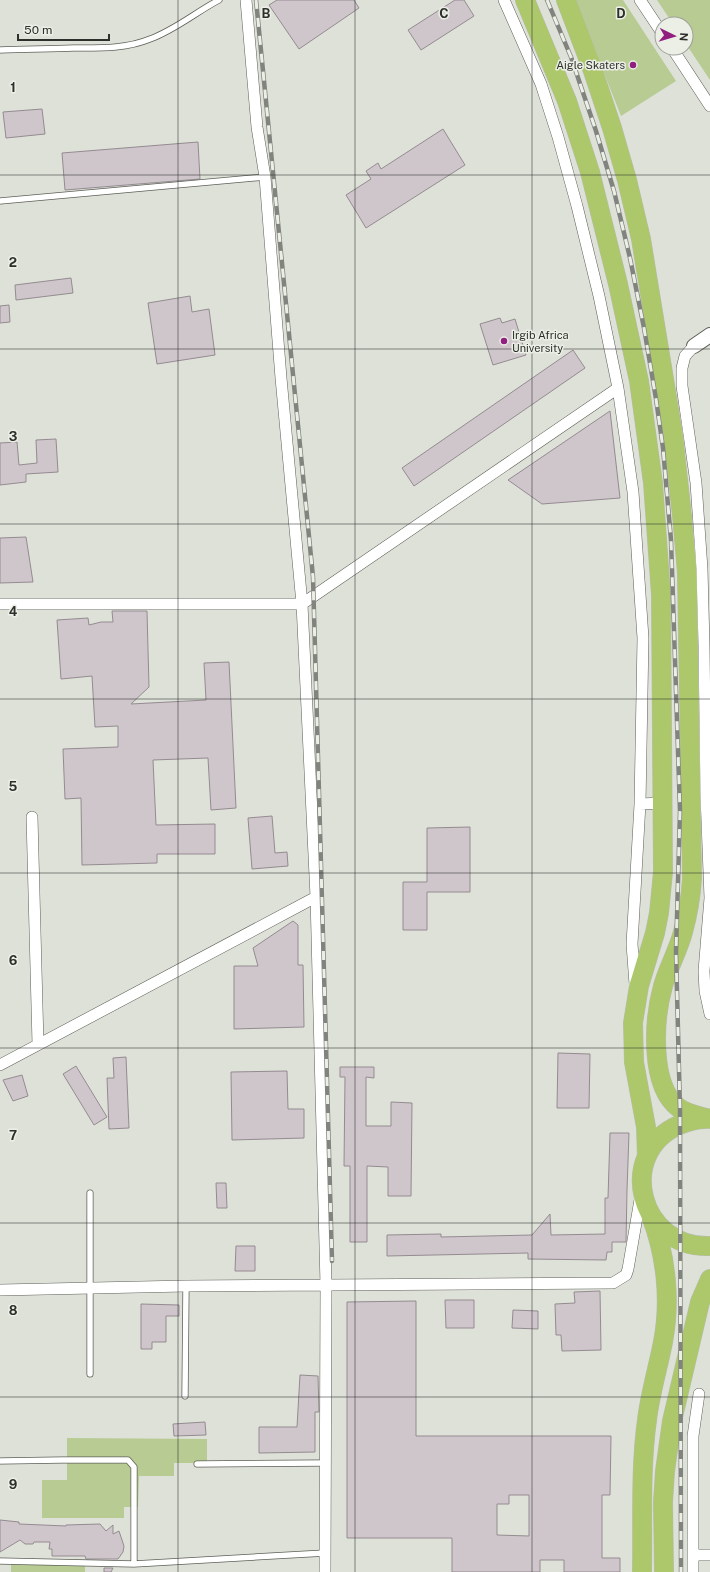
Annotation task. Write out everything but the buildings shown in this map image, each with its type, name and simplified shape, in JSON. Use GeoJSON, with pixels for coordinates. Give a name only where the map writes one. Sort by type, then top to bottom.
{"type":"FeatureCollection","features":[{"type":"Feature","properties":{"kind":"highway"},"geometry":{"type":"LineString","coordinates":[[526,0],[567,101],[590,172],[618,284],[639,381],[653,483],[660,581],[663,872],[659,913],[655,933],[636,998],[633,1023],[634,1062],[646,1127],[647,1156],[643,1171],[642,1186],[645,1202],[662,1248],[666,1304],[663,1342],[647,1418],[644,1442],[642,1572]]}},
{"type":"Feature","properties":{"kind":"highway"},"geometry":{"type":"LineString","coordinates":[[566,0],[593,70],[627,180],[641,239],[673,434],[687,573],[692,878],[690,899],[683,932],[667,974],[659,1004],[657,1063],[665,1092],[672,1102],[680,1109],[688,1113],[710,1119]]}},
{"type":"Feature","properties":{"kind":"highway"},"geometry":{"type":"LineString","coordinates":[[647,1156],[656,1143],[674,1128],[694,1120],[710,1119]]}},
{"type":"Feature","properties":{"kind":"highway"},"geometry":{"type":"LineString","coordinates":[[651,1216],[661,1228],[673,1238],[693,1245],[710,1246]]}},
{"type":"Feature","properties":{"kind":"highway"},"geometry":{"type":"LineString","coordinates":[[664,1572],[663,1502],[665,1471],[672,1421],[700,1302],[710,1279]]}},
{"type":"Feature","properties":{"kind":"street"},"geometry":{"type":"LineString","coordinates":[[246,0],[257,127],[265,177],[281,378],[302,604],[316,897],[326,1285],[325,1572]]}},
{"type":"Feature","properties":{"kind":"street"},"geometry":{"type":"LineString","coordinates":[[504,0],[541,84],[558,137],[577,206],[599,296],[618,388],[633,492],[642,608],[643,676],[640,804],[632,944],[636,998]]}},
{"type":"Feature","properties":{"kind":"street"},"geometry":{"type":"LineString","coordinates":[[640,0],[654,21]]}},
{"type":"Feature","properties":{"kind":"street"},"geometry":{"type":"LineString","coordinates":[[677,56],[710,106]]}},
{"type":"Feature","properties":{"kind":"street"},"geometry":{"type":"LineString","coordinates":[[710,336],[694,346],[684,356],[682,368],[682,386],[696,483],[708,714],[710,898],[704,972],[705,991],[710,1014]]}},
{"type":"Feature","properties":{"kind":"street"},"geometry":{"type":"LineString","coordinates":[[0,604],[302,604],[618,388]]}},
{"type":"Feature","properties":{"kind":"street"},"geometry":{"type":"LineString","coordinates":[[640,804],[663,803]]}},
{"type":"Feature","properties":{"kind":"street"},"geometry":{"type":"LineString","coordinates":[[32,817],[38,1044]]}},
{"type":"Feature","properties":{"kind":"street"},"geometry":{"type":"LineString","coordinates":[[0,1065],[316,897]]}},
{"type":"Feature","properties":{"kind":"street"},"geometry":{"type":"LineString","coordinates":[[0,1290],[186,1286],[613,1283],[626,1275],[628,1269],[642,1186]]}},
{"type":"Feature","properties":{"kind":"street"},"geometry":{"type":"LineString","coordinates":[[693,1572],[693,1436],[699,1394]]}},
{"type":"Feature","properties":{"kind":"street"},"geometry":{"type":"LineString","coordinates":[[693,1555],[710,1555]]}},
{"type":"Feature","properties":{"kind":"lane"},"geometry":{"type":"LineString","coordinates":[[0,50],[108,48],[128,45],[155,37],[173,28],[219,0]]}},
{"type":"Feature","properties":{"kind":"lane"},"geometry":{"type":"LineString","coordinates":[[0,201],[265,177]]}},
{"type":"Feature","properties":{"kind":"lane"},"geometry":{"type":"LineString","coordinates":[[90,1193],[90,1374]]}},
{"type":"Feature","properties":{"kind":"lane"},"geometry":{"type":"LineString","coordinates":[[185,1396],[186,1286]]}},
{"type":"Feature","properties":{"kind":"lane"},"geometry":{"type":"LineString","coordinates":[[0,1461],[128,1460],[134,1468],[134,1564]]}},
{"type":"Feature","properties":{"kind":"lane"},"geometry":{"type":"LineString","coordinates":[[197,1464],[326,1463]]}},
{"type":"Feature","properties":{"kind":"lane"},"geometry":{"type":"LineString","coordinates":[[0,1561],[134,1564],[325,1553]]}},
{"type":"Feature","properties":{"kind":"green space","name":"Aigle Skaters"},"geometry":{"type":"Polygon","coordinates":[[[575,0],[623,0],[654,47],[654,56],[660,56],[676,81],[621,116],[575,0]]]}},
{"type":"Feature","properties":{"kind":"green space"},"geometry":{"type":"Polygon","coordinates":[[[657,0],[710,0],[710,80],[694,56],[694,16],[668,16],[657,0]]]}},
{"type":"Feature","properties":{"kind":"green space"},"geometry":{"type":"Polygon","coordinates":[[[67,1438],[207,1439],[207,1463],[174,1463],[174,1476],[139,1476],[138,1507],[124,1507],[124,1518],[42,1518],[42,1480],[67,1480],[67,1438]]]}},
{"type":"Feature","properties":{"kind":"green space"},"geometry":{"type":"Polygon","coordinates":[[[85,1563],[85,1572],[11,1572],[11,1564],[85,1563]]]}},
{"type":"Feature","properties":{"kind":"railway"},"geometry":{"type":"LineString","coordinates":[[256,0],[313,577],[332,1261]]}},
{"type":"Feature","properties":{"kind":"railway"},"geometry":{"type":"LineString","coordinates":[[547,0],[571,57],[596,131],[614,191],[630,258],[656,399],[663,448],[671,540],[680,811],[676,952],[680,1109],[681,1572]]}},
{"type":"Feature","properties":{"kind":"place","name":"Aigle Skaters"},"geometry":{"type":"Point","coordinates":[633,65]}},
{"type":"Feature","properties":{"kind":"place","name":"Irgib Africa University"},"geometry":{"type":"Point","coordinates":[504,341]}}]}
